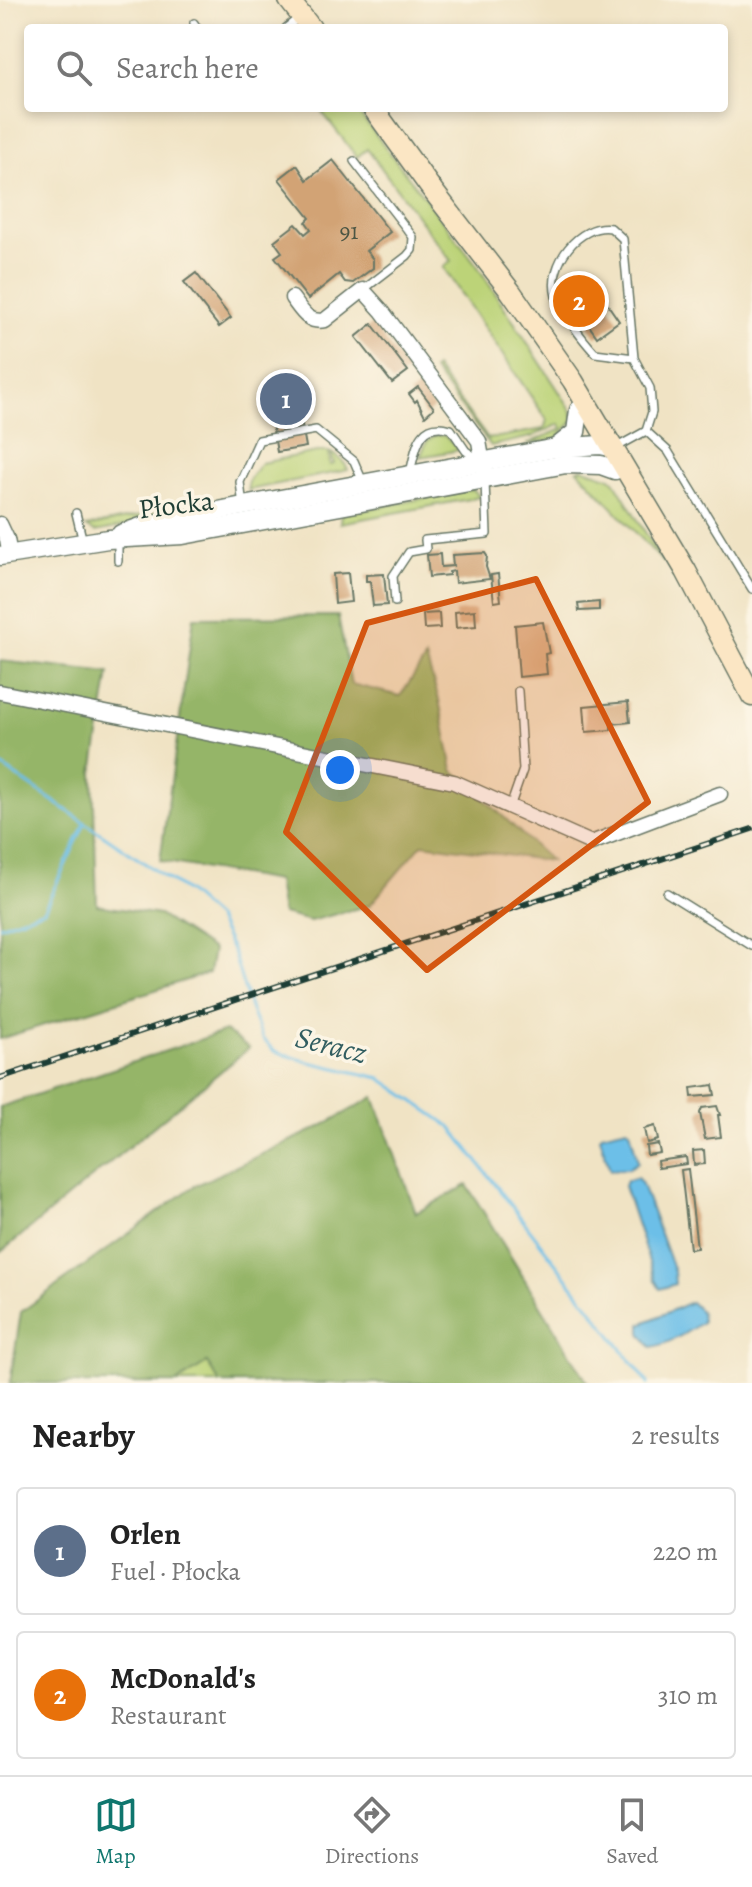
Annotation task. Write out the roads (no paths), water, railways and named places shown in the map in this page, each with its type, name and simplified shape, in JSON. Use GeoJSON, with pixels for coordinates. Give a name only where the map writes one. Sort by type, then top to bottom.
{"type":"FeatureCollection","features":[{"type":"Feature","properties":{"kind":"main road"},"geometry":{"type":"LineString","coordinates":[[276,0],[296,20]]}},
{"type":"Feature","properties":{"kind":"main road"},"geometry":{"type":"LineString","coordinates":[[364,112],[430,187]]}},
{"type":"Feature","properties":{"kind":"main road"},"geometry":{"type":"LineString","coordinates":[[376,112],[545,339],[606,448],[615,470],[752,696]]}},
{"type":"Feature","properties":{"kind":"main road"},"geometry":{"type":"LineString","coordinates":[[479,253],[686,571],[731,660]]}},
{"type":"Feature","properties":{"kind":"street"},"geometry":{"type":"LineString","coordinates":[[292,298],[309,319],[317,322],[325,320],[363,290],[479,441],[484,470]]}},
{"type":"Feature","properties":{"kind":"street"},"geometry":{"type":"LineString","coordinates":[[561,456],[576,432],[579,410]]}},
{"type":"Feature","properties":{"kind":"street","name":"Płocka"},"geometry":{"type":"LineString","coordinates":[[5,556],[114,538],[183,535],[247,514],[606,448]]}},
{"type":"Feature","properties":{"kind":"street","name":"Płocka"},"geometry":{"type":"LineString","coordinates":[[561,456],[615,470]]}},
{"type":"Feature","properties":{"kind":"street","name":"Płocka"},"geometry":{"type":"LineString","coordinates":[[365,493],[409,475],[484,470]]}},
{"type":"Feature","properties":{"kind":"street"},"geometry":{"type":"LineString","coordinates":[[0,524],[7,539],[5,556]]}},
{"type":"Feature","properties":{"kind":"street"},"geometry":{"type":"LineString","coordinates":[[0,692],[454,782],[591,843],[720,794]]}},
{"type":"Feature","properties":{"kind":"lane"},"geometry":{"type":"LineString","coordinates":[[354,161],[413,237],[412,250],[407,256],[363,290]]}},
{"type":"Feature","properties":{"kind":"lane"},"geometry":{"type":"LineString","coordinates":[[606,448],[646,431],[653,402],[650,388],[634,358],[623,239],[611,228],[597,228],[572,243],[557,270],[555,293],[595,353],[634,358]]}},
{"type":"Feature","properties":{"kind":"lane"},"geometry":{"type":"LineString","coordinates":[[395,602],[393,576],[409,552],[426,549],[425,540],[487,534],[484,470],[451,429],[437,426],[421,435],[409,475]]}},
{"type":"Feature","properties":{"kind":"lane"},"geometry":{"type":"LineString","coordinates":[[247,514],[240,482],[259,440],[316,430],[354,461],[365,493]]}},
{"type":"Feature","properties":{"kind":"lane"},"geometry":{"type":"LineString","coordinates":[[646,431],[668,451],[752,589]]}},
{"type":"Feature","properties":{"kind":"lane"},"geometry":{"type":"LineString","coordinates":[[76,513],[83,543]]}},
{"type":"Feature","properties":{"kind":"lane"},"geometry":{"type":"LineString","coordinates":[[114,538],[118,561]]}},
{"type":"Feature","properties":{"kind":"lane"},"geometry":{"type":"LineString","coordinates":[[510,807],[523,770],[518,691]]}},
{"type":"Feature","properties":{"kind":"lane"},"geometry":{"type":"LineString","coordinates":[[667,893],[752,946]]}},
{"type":"Feature","properties":{"kind":"water"},"geometry":{"type":"Polygon","coordinates":[[[627,1128],[638,1162],[628,1169],[610,1170],[600,1137],[627,1128]]]}},
{"type":"Feature","properties":{"kind":"water"},"geometry":{"type":"Polygon","coordinates":[[[637,1178],[674,1272],[675,1284],[660,1289],[624,1186],[626,1181],[637,1178]]]}},
{"type":"Feature","properties":{"kind":"water"},"geometry":{"type":"Polygon","coordinates":[[[691,1302],[701,1312],[702,1322],[671,1341],[651,1347],[641,1333],[641,1324],[691,1302]]]}},
{"type":"Feature","properties":{"kind":"waterway","name":"Seracz"},"geometry":{"type":"LineString","coordinates":[[0,765],[187,892],[217,919],[233,952],[262,1038],[274,1051],[380,1078],[451,1127],[648,1383]]}},
{"type":"Feature","properties":{"kind":"waterway"},"geometry":{"type":"LineString","coordinates":[[0,926],[44,910],[85,823]]}},
{"type":"Feature","properties":{"kind":"railway"},"geometry":{"type":"LineString","coordinates":[[0,1078],[752,829]]}},
{"type":"Feature","properties":{"kind":"place","name":"McDonald's"},"geometry":{"type":"Point","coordinates":[579,301]}},
{"type":"Feature","properties":{"kind":"place","name":"Orlen"},"geometry":{"type":"Point","coordinates":[286,399]}}]}
